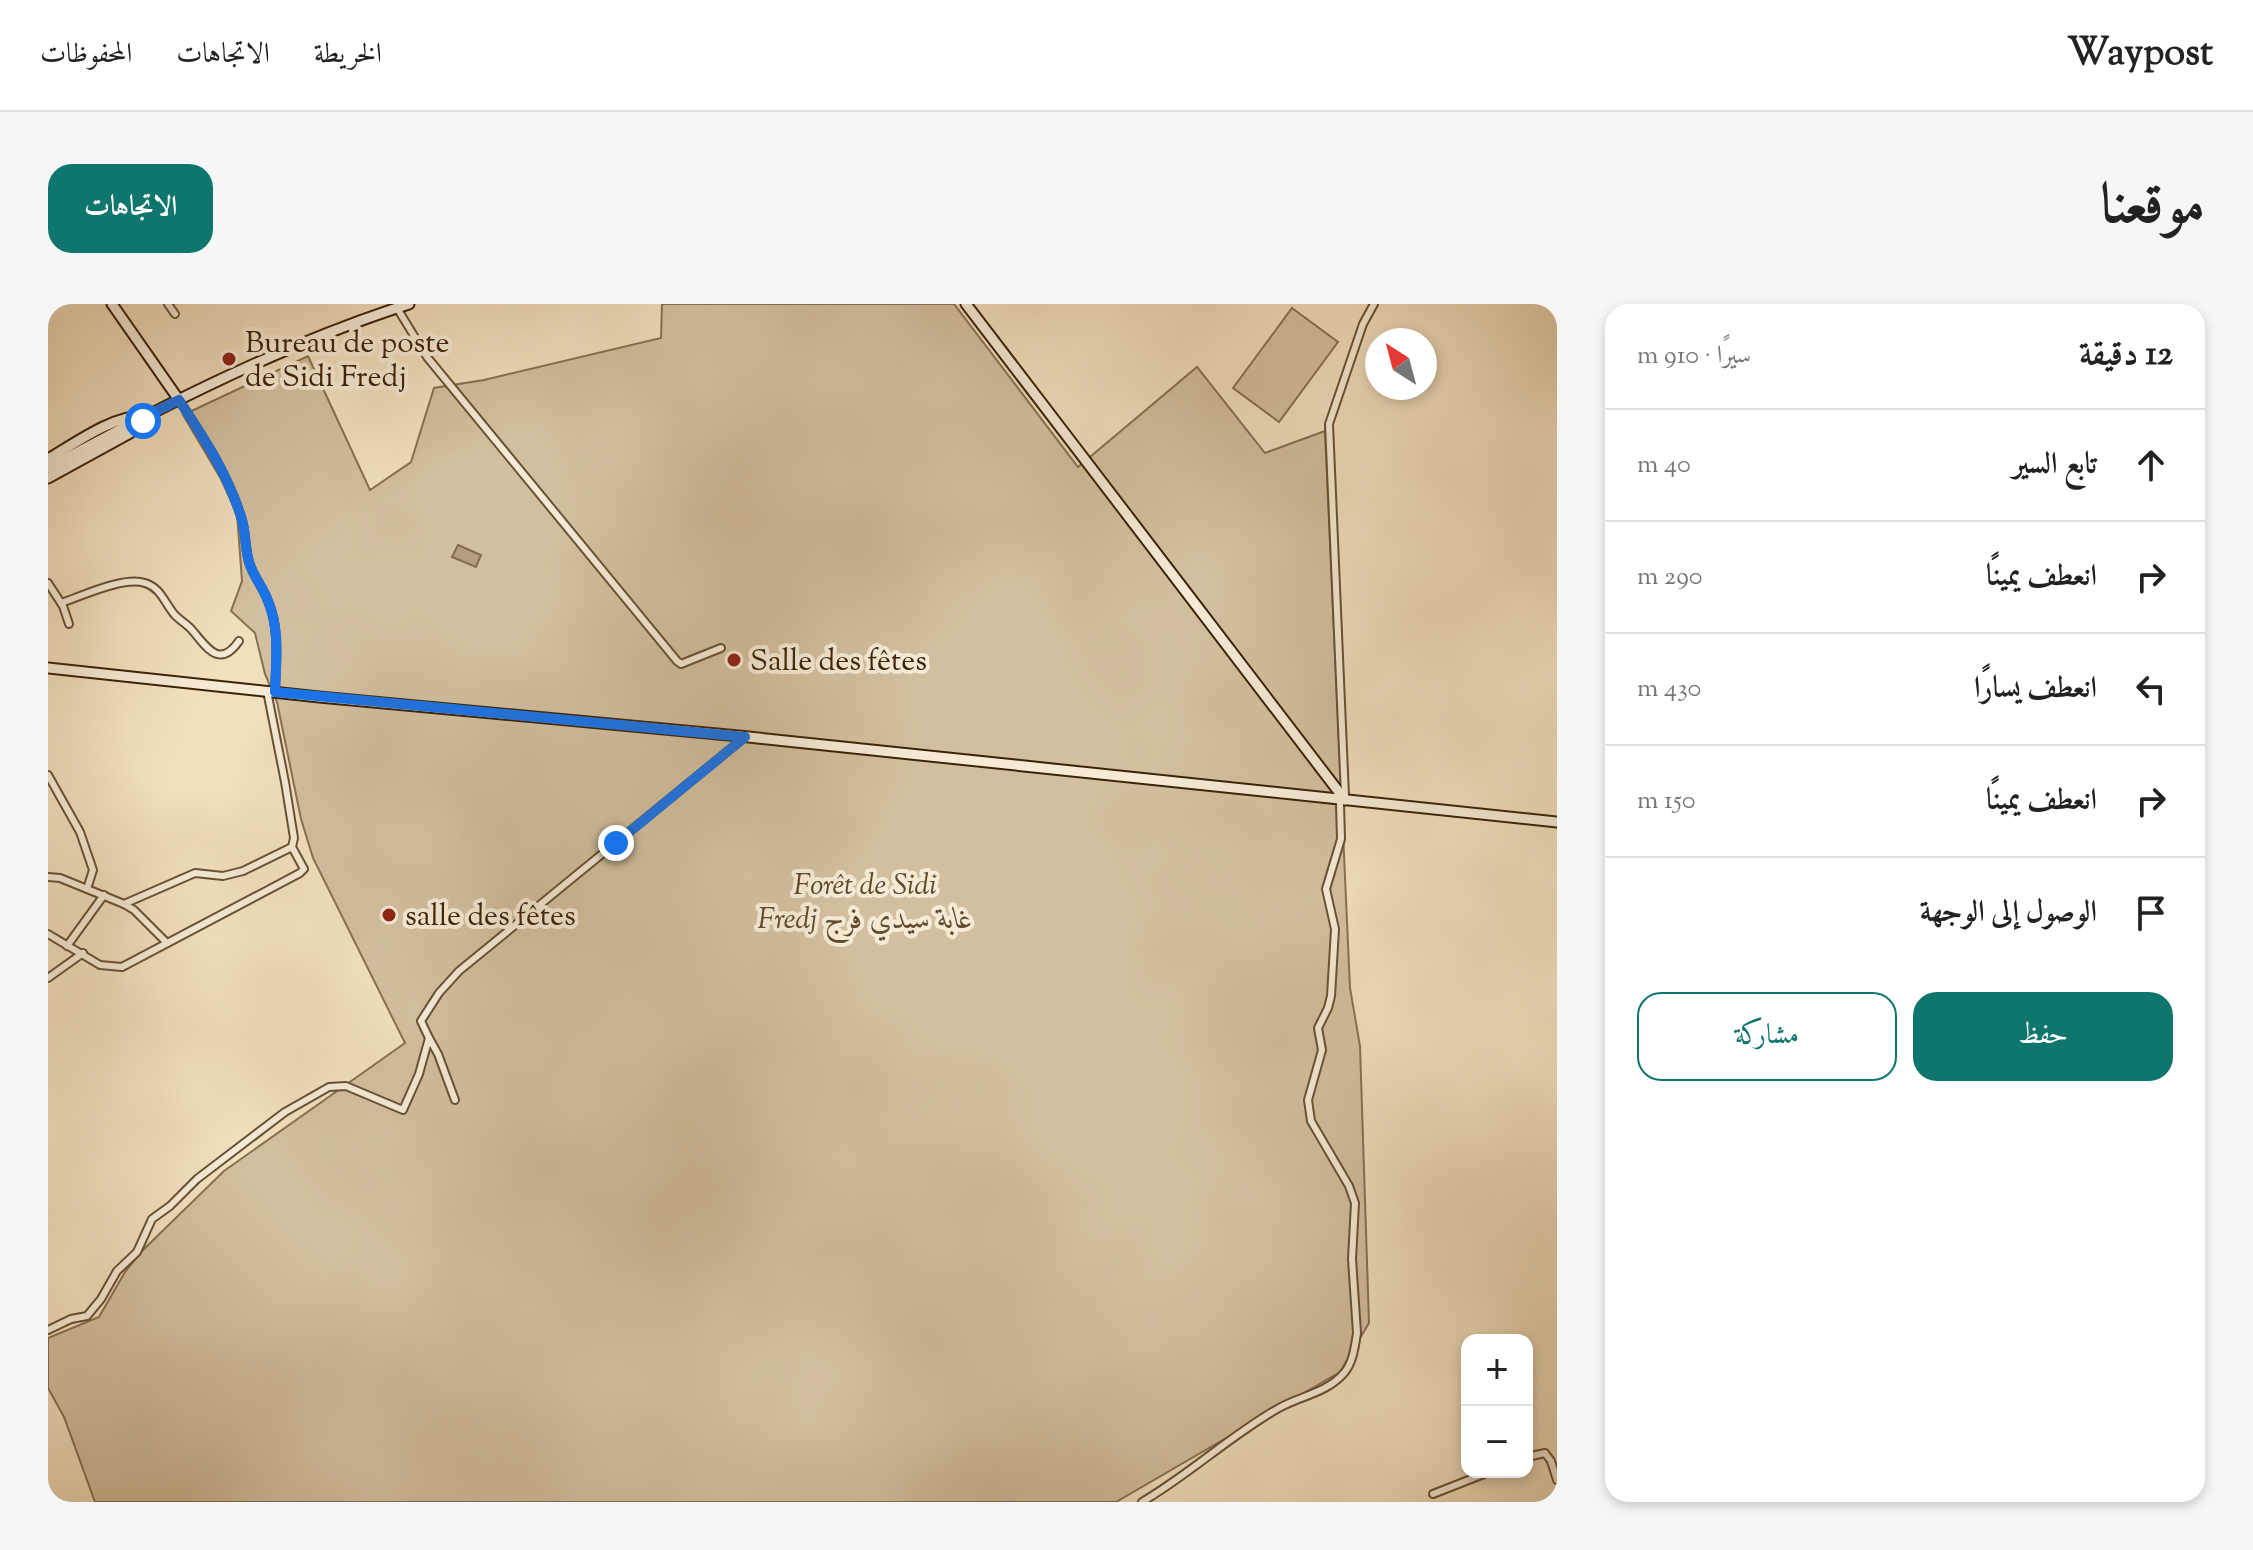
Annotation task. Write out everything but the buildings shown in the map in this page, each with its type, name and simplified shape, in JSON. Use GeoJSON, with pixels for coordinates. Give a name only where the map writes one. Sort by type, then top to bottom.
{"type":"FeatureCollection","features":[{"type":"Feature","properties":{"kind":"main road"},"geometry":{"type":"LineString","coordinates":[[112,304],[179,400]]}},
{"type":"Feature","properties":{"kind":"main road"},"geometry":{"type":"LineString","coordinates":[[48,468],[224,378],[359,320],[409,304]]}},
{"type":"Feature","properties":{"kind":"main road"},"geometry":{"type":"LineString","coordinates":[[966,304],[1342,802]]}},
{"type":"Feature","properties":{"kind":"main road"},"geometry":{"type":"LineString","coordinates":[[48,459],[117,421],[131,416],[146,416]]}},
{"type":"Feature","properties":{"kind":"main road"},"geometry":{"type":"LineString","coordinates":[[48,478],[130,433],[146,416]]}},
{"type":"Feature","properties":{"kind":"main road"},"geometry":{"type":"LineString","coordinates":[[48,668],[1557,822]]}},
{"type":"Feature","properties":{"kind":"street"},"geometry":{"type":"LineString","coordinates":[[168,304],[175,314]]}},
{"type":"Feature","properties":{"kind":"street"},"geometry":{"type":"LineString","coordinates":[[1142,1502],[1281,1407],[1334,1383],[1350,1365],[1356,1344],[1352,1259],[1355,1203],[1349,1186],[1311,1121],[1308,1100],[1322,1050],[1318,1028],[1331,996],[1335,929],[1326,889],[1341,839],[1329,424],[1363,324],[1374,304]]}},
{"type":"Feature","properties":{"kind":"street"},"geometry":{"type":"LineString","coordinates":[[397,308],[427,357],[677,661],[681,664],[721,648]]}},
{"type":"Feature","properties":{"kind":"street"},"geometry":{"type":"LineString","coordinates":[[48,934],[100,965],[122,967],[304,869],[292,847],[294,838],[271,692],[276,627],[268,600],[253,575],[247,557],[243,524],[236,501],[219,464],[179,400]]}},
{"type":"Feature","properties":{"kind":"street"},"geometry":{"type":"LineString","coordinates":[[61,603],[126,582],[142,582],[158,590],[174,614],[210,651],[226,653],[239,641]]}},
{"type":"Feature","properties":{"kind":"street"},"geometry":{"type":"LineString","coordinates":[[48,583],[61,603],[69,624]]}},
{"type":"Feature","properties":{"kind":"street"},"geometry":{"type":"LineString","coordinates":[[455,1100],[438,1054],[421,1021],[439,993],[459,971],[745,737]]}},
{"type":"Feature","properties":{"kind":"street"},"geometry":{"type":"LineString","coordinates":[[48,775],[85,846],[93,870],[87,889]]}},
{"type":"Feature","properties":{"kind":"street"},"geometry":{"type":"LineString","coordinates":[[124,904],[195,873],[223,876],[243,871],[292,847]]}},
{"type":"Feature","properties":{"kind":"street"},"geometry":{"type":"LineString","coordinates":[[48,877],[60,878],[124,904],[167,943]]}},
{"type":"Feature","properties":{"kind":"street"},"geometry":{"type":"LineString","coordinates":[[67,946],[104,895]]}},
{"type":"Feature","properties":{"kind":"street"},"geometry":{"type":"LineString","coordinates":[[48,978],[83,953]]}},
{"type":"Feature","properties":{"kind":"street"},"geometry":{"type":"LineString","coordinates":[[48,1330],[71,1319],[87,1316],[117,1271],[137,1252],[152,1219],[197,1179],[285,1112],[329,1087],[346,1086],[403,1110],[419,1074],[429,1038]]}},
{"type":"Feature","properties":{"kind":"street"},"geometry":{"type":"LineString","coordinates":[[1533,1456],[1545,1453],[1557,1480]]}},
{"type":"Feature","properties":{"kind":"street"},"geometry":{"type":"LineString","coordinates":[[1433,1494],[1474,1478]]}},
{"type":"Feature","properties":{"kind":"green space","name":"Forêt de Sidi Fredj غابة سيدي فرج"},"geometry":{"type":"Polygon","coordinates":[[[662,304],[954,304],[1078,467],[1197,367],[1265,453],[1325,431],[1350,988],[1360,1046],[1369,1323],[1340,1372],[1116,1502],[95,1502],[64,1417],[48,1388],[48,1338],[99,1317],[125,1272],[141,1252],[224,1171],[405,1043],[313,858],[301,819],[277,702],[265,674],[255,633],[231,611],[242,581],[237,514],[221,479],[183,415],[308,356],[370,490],[411,462],[434,388],[484,380],[661,338],[662,304]]]}},
{"type":"Feature","properties":{"kind":"green space"},"geometry":{"type":"Polygon","coordinates":[[[1292,308],[1338,342],[1279,422],[1233,388],[1292,308]]]}},
{"type":"Feature","properties":{"kind":"shaded area"},"geometry":{"type":"Polygon","coordinates":[[[458,545],[481,555],[476,567],[452,557],[458,545]]]}},
{"type":"Feature","properties":{"kind":"place","name":"Bureau de poste de Sidi Fredj"},"geometry":{"type":"Point","coordinates":[229,359]}},
{"type":"Feature","properties":{"kind":"place","name":"Salle des fêtes"},"geometry":{"type":"Point","coordinates":[734,660]}},
{"type":"Feature","properties":{"kind":"place","name":"salle des fêtes"},"geometry":{"type":"Point","coordinates":[389,915]}},
{"type":"Feature","properties":{"kind":"route"},"geometry":{"type":"LineString","coordinates":[[143,421],[146,416],[179,400],[219,464],[236,501],[253,575],[268,600],[276,627],[275,692],[745,737],[616,843]]}}]}
